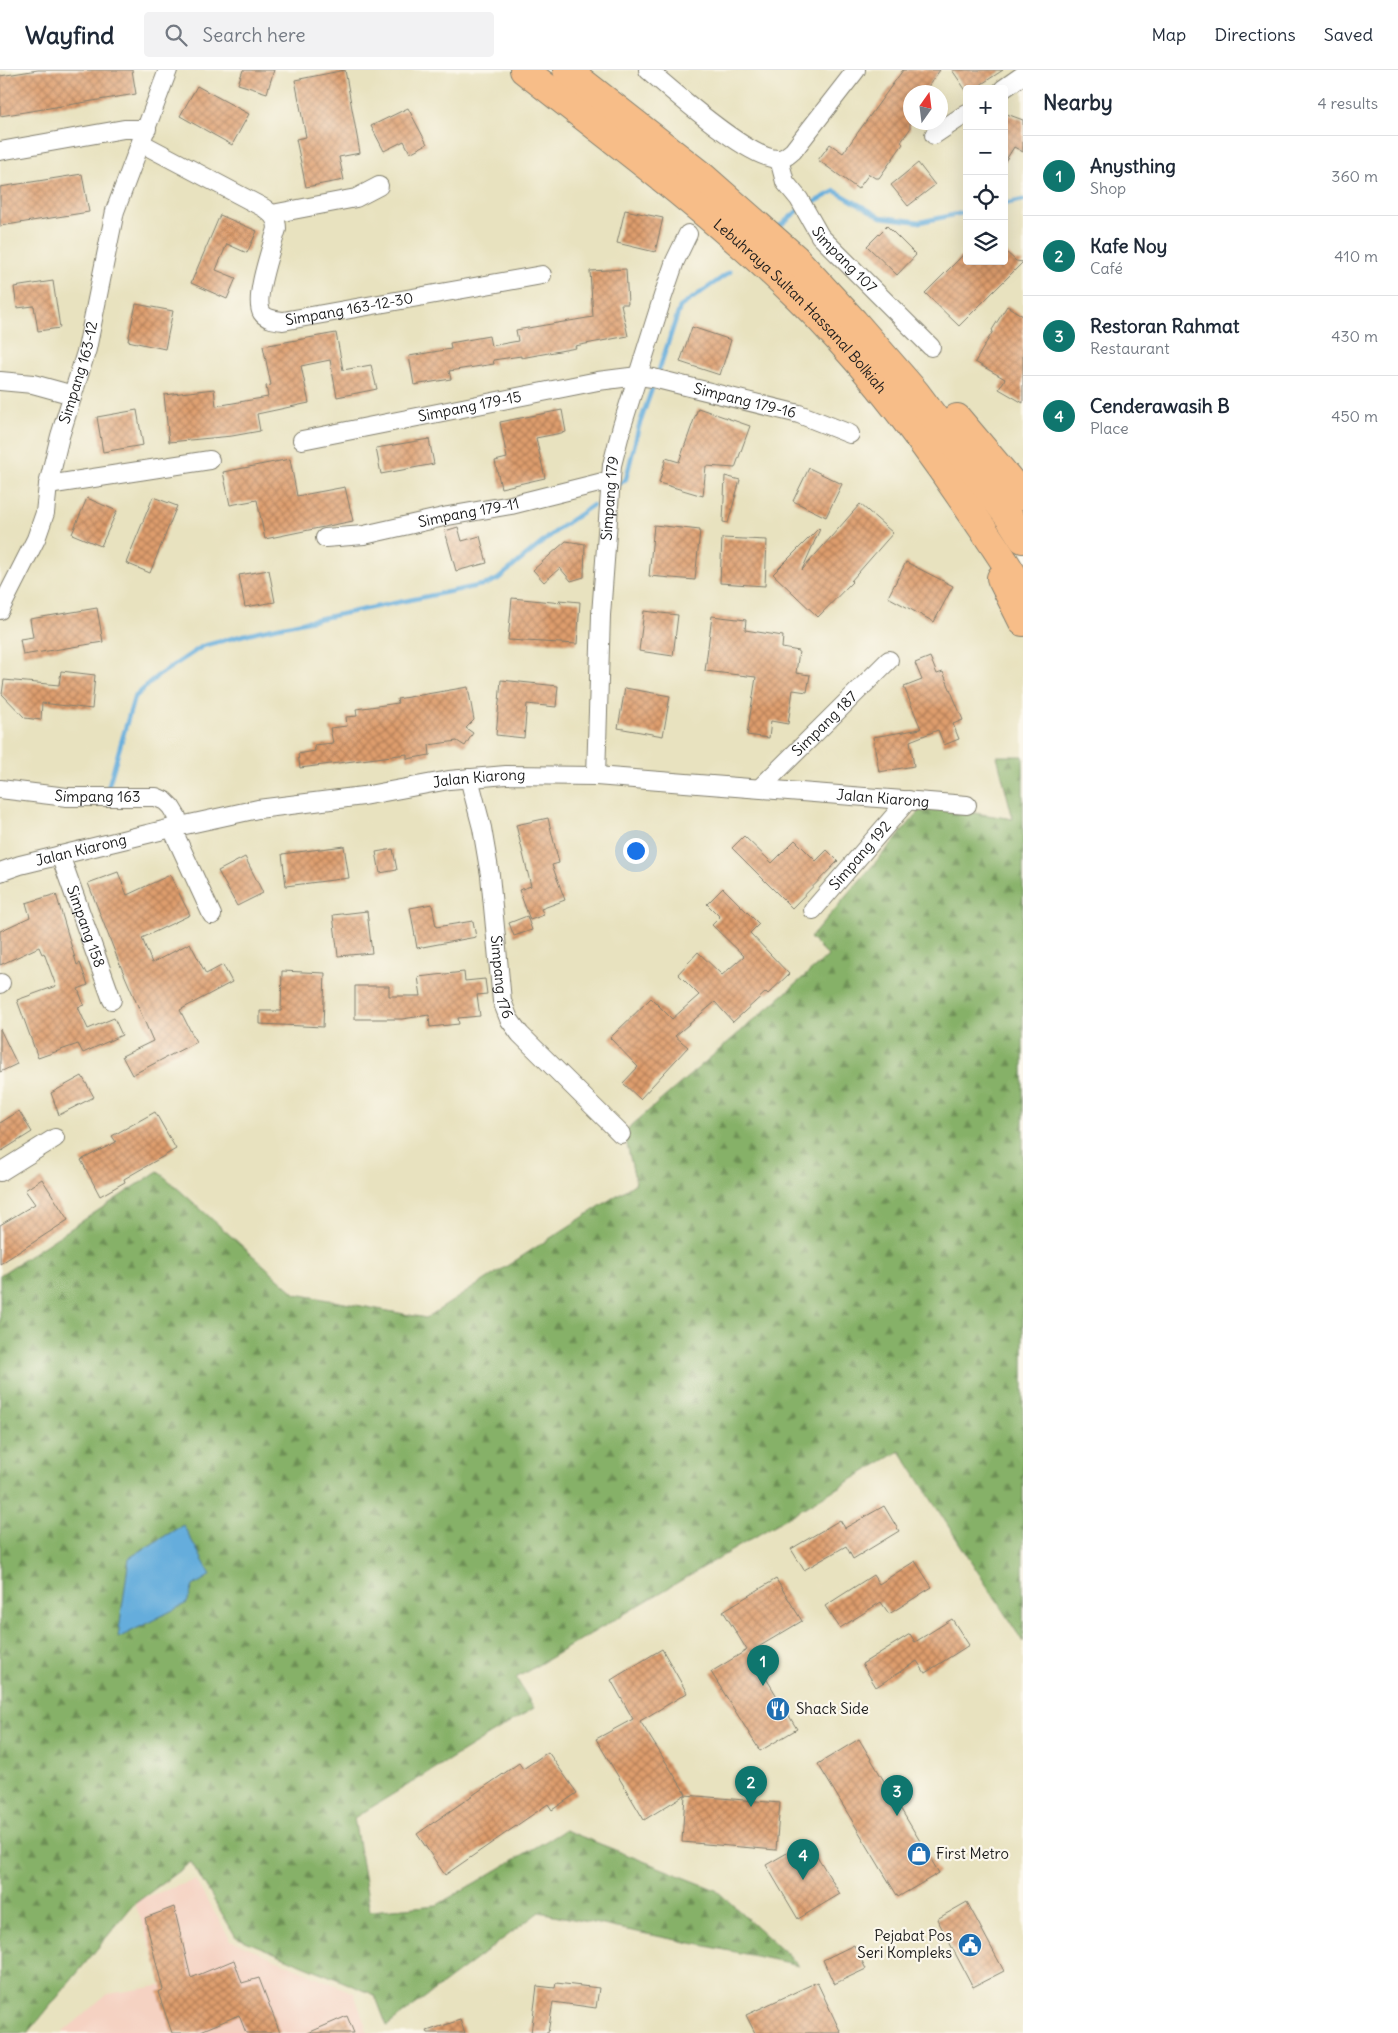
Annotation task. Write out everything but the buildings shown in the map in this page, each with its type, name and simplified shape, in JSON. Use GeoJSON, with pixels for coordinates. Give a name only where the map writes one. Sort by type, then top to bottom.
{"type":"FeatureCollection","features":[{"type":"Feature","properties":{"kind":"highway","name":"Lebuhraya Sultan Hassanal Bolkiah"},"geometry":{"type":"LineString","coordinates":[[524,70],[682,194],[742,244],[798,297],[858,362],[895,406],[942,470],[1007,565],[1023,592]]}},
{"type":"Feature","properties":{"kind":"highway","name":"Lebuhraya Sultan Hassanal Bolkiah"},"geometry":{"type":"LineString","coordinates":[[567,70],[702,176],[795,258],[854,322],[920,399],[1009,517],[1023,539]]}},
{"type":"Feature","properties":{"kind":"highway"},"geometry":{"type":"LineString","coordinates":[[854,322],[901,358],[916,373],[1023,496]]}},
{"type":"Feature","properties":{"kind":"highway"},"geometry":{"type":"LineString","coordinates":[[942,470],[1023,622]]}},
{"type":"Feature","properties":{"kind":"street","name":"Simpang 163-12"},"geometry":{"type":"LineString","coordinates":[[0,610],[36,539],[44,512],[48,485],[60,436],[87,349],[116,211],[168,70]]}},
{"type":"Feature","properties":{"kind":"street"},"geometry":{"type":"LineString","coordinates":[[648,70],[726,133],[747,147],[764,155],[779,159],[793,151],[856,70]]}},
{"type":"Feature","properties":{"kind":"street"},"geometry":{"type":"LineString","coordinates":[[1008,86],[1023,75]]}},
{"type":"Feature","properties":{"kind":"street"},"geometry":{"type":"LineString","coordinates":[[934,135],[963,116]]}},
{"type":"Feature","properties":{"kind":"street"},"geometry":{"type":"LineString","coordinates":[[0,151],[124,129],[144,136],[272,214],[356,198],[379,186]]}},
{"type":"Feature","properties":{"kind":"street","name":"Simpang 107"},"geometry":{"type":"LineString","coordinates":[[779,159],[785,182],[799,199],[820,236],[931,347]]}},
{"type":"Feature","properties":{"kind":"street","name":"Simpang 163-12-30"},"geometry":{"type":"LineString","coordinates":[[272,214],[277,221],[277,229],[260,293],[259,305],[262,314],[272,320],[283,321],[542,275]]}},
{"type":"Feature","properties":{"kind":"street","name":"Simpang 179"},"geometry":{"type":"LineString","coordinates":[[596,776],[601,615],[612,465],[622,426],[675,262],[688,234]]}},
{"type":"Feature","properties":{"kind":"street","name":"Simpang 179-16"},"geometry":{"type":"LineString","coordinates":[[638,376],[799,414],[850,434]]}},
{"type":"Feature","properties":{"kind":"street","name":"Simpang 179-15"},"geometry":{"type":"LineString","coordinates":[[302,440],[598,381],[638,376]]}},
{"type":"Feature","properties":{"kind":"street"},"geometry":{"type":"LineString","coordinates":[[0,381],[33,384],[73,395]]}},
{"type":"Feature","properties":{"kind":"street"},"geometry":{"type":"LineString","coordinates":[[48,485],[210,460]]}},
{"type":"Feature","properties":{"kind":"street","name":"Simpang 179-11"},"geometry":{"type":"LineString","coordinates":[[324,538],[364,535],[448,516],[511,505],[610,480]]}},
{"type":"Feature","properties":{"kind":"street","name":"Simpang 187"},"geometry":{"type":"LineString","coordinates":[[760,788],[889,660]]}},
{"type":"Feature","properties":{"kind":"street","name":"Jalan Kiarong"},"geometry":{"type":"LineString","coordinates":[[0,872],[60,855],[258,809],[363,796],[469,778],[515,775],[596,776],[967,805]]}},
{"type":"Feature","properties":{"kind":"street","name":"Simpang 176"},"geometry":{"type":"LineString","coordinates":[[469,778],[482,828],[490,875],[502,1001],[509,1019],[520,1034],[621,1134]]}},
{"type":"Feature","properties":{"kind":"street","name":"Simpang 163"},"geometry":{"type":"LineString","coordinates":[[0,789],[67,797],[156,797],[165,801],[177,817],[175,836],[212,915]]}},
{"type":"Feature","properties":{"kind":"street","name":"Simpang 192"},"geometry":{"type":"LineString","coordinates":[[813,910],[908,800]]}},
{"type":"Feature","properties":{"kind":"street","name":"Simpang 158"},"geometry":{"type":"LineString","coordinates":[[60,855],[112,1000]]}},
{"type":"Feature","properties":{"kind":"street"},"geometry":{"type":"LineString","coordinates":[[0,1172],[55,1138]]}},
{"type":"Feature","properties":{"kind":"shaded area"},"geometry":{"type":"Polygon","coordinates":[[[195,1880],[231,1940],[354,1993],[368,2033],[62,2033],[108,1994],[165,1985],[134,1901],[195,1880]]]}},
{"type":"Feature","properties":{"kind":"green space"},"geometry":{"type":"Polygon","coordinates":[[[997,756],[1023,756],[1023,1642],[900,1451],[516,1678],[534,1708],[354,1818],[370,1911],[437,1905],[565,1830],[716,1890],[799,1965],[539,1912],[387,2026],[375,1995],[236,1937],[191,1862],[133,1905],[28,2033],[0,2033],[0,1275],[158,1171],[296,1294],[426,1318],[636,1183],[624,1132],[828,956],[810,938],[925,805],[1013,819],[997,756]]]}},
{"type":"Feature","properties":{"kind":"water"},"geometry":{"type":"Polygon","coordinates":[[[183,1525],[211,1575],[193,1586],[187,1603],[118,1638],[129,1558],[183,1525]]]}},
{"type":"Feature","properties":{"kind":"waterway"},"geometry":{"type":"LineString","coordinates":[[807,206],[835,191],[881,217],[920,222],[963,213]]}},
{"type":"Feature","properties":{"kind":"waterway"},"geometry":{"type":"LineString","coordinates":[[1008,203],[1023,200]]}},
{"type":"Feature","properties":{"kind":"waterway"},"geometry":{"type":"LineString","coordinates":[[776,229],[800,209]]}},
{"type":"Feature","properties":{"kind":"waterway"},"geometry":{"type":"LineString","coordinates":[[657,376],[680,307],[730,272]]}},
{"type":"Feature","properties":{"kind":"waterway"},"geometry":{"type":"LineString","coordinates":[[617,486],[626,479],[639,426],[654,383]]}},
{"type":"Feature","properties":{"kind":"waterway"},"geometry":{"type":"LineString","coordinates":[[108,788],[134,698],[156,677],[203,646],[259,631],[487,584],[498,579],[561,527],[593,505]]}},
{"type":"Feature","properties":{"kind":"place","name":"Anysthing"},"geometry":{"type":"Point","coordinates":[763,1686]}},
{"type":"Feature","properties":{"kind":"place","name":"Shack Side"},"geometry":{"type":"Point","coordinates":[778,1709]}},
{"type":"Feature","properties":{"kind":"place","name":"Kafe Noy"},"geometry":{"type":"Point","coordinates":[751,1807]}},
{"type":"Feature","properties":{"kind":"place","name":"Restoran Rahmat"},"geometry":{"type":"Point","coordinates":[897,1816]}},
{"type":"Feature","properties":{"kind":"place","name":"First Metro"},"geometry":{"type":"Point","coordinates":[919,1854]}},
{"type":"Feature","properties":{"kind":"place","name":"Cenderawasih B"},"geometry":{"type":"Point","coordinates":[803,1880]}},
{"type":"Feature","properties":{"kind":"place","name":"Pejabat Pos Seri Kompleks"},"geometry":{"type":"Point","coordinates":[970,1945]}}]}
